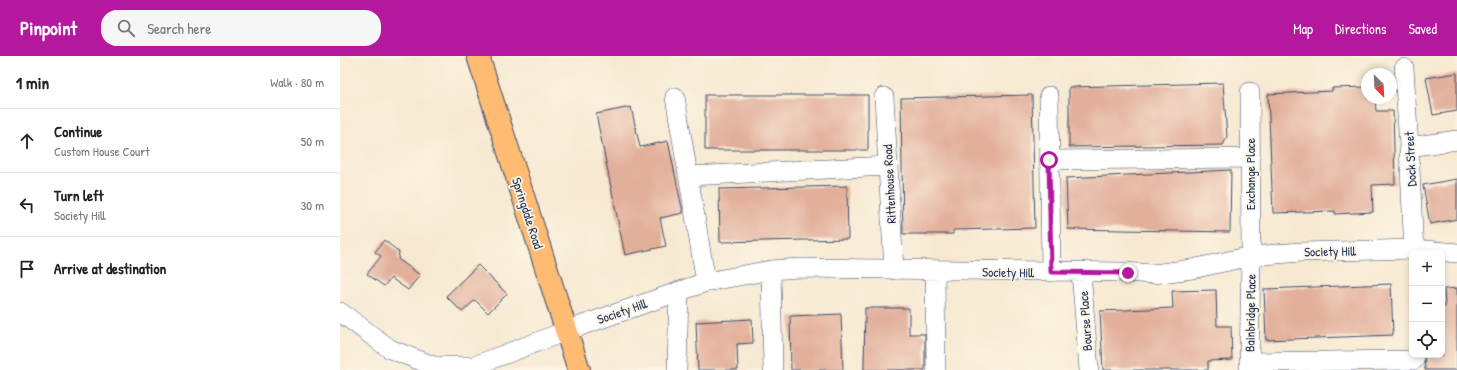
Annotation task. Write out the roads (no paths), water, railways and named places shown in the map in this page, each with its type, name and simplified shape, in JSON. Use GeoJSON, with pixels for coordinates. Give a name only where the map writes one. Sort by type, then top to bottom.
{"type":"FeatureCollection","features":[{"type":"Feature","properties":{"kind":"main road","name":"Springdale Road"},"geometry":{"type":"LineString","coordinates":[[478,56],[579,370]]}},
{"type":"Feature","properties":{"kind":"street","name":"Dock Street"},"geometry":{"type":"LineString","coordinates":[[1404,68],[1410,146],[1414,250]]}},
{"type":"Feature","properties":{"kind":"street","name":"Exchange Place"},"geometry":{"type":"LineString","coordinates":[[1250,92],[1251,256]]}},
{"type":"Feature","properties":{"kind":"street"},"geometry":{"type":"LineString","coordinates":[[1049,96],[1051,272]]}},
{"type":"Feature","properties":{"kind":"street"},"geometry":{"type":"LineString","coordinates":[[675,97],[706,282]]}},
{"type":"Feature","properties":{"kind":"street","name":"Rittenhouse Road"},"geometry":{"type":"LineString","coordinates":[[884,97],[894,270]]}},
{"type":"Feature","properties":{"kind":"street"},"geometry":{"type":"LineString","coordinates":[[1410,146],[1457,140]]}},
{"type":"Feature","properties":{"kind":"street"},"geometry":{"type":"LineString","coordinates":[[1049,160],[1250,158]]}},
{"type":"Feature","properties":{"kind":"street"},"geometry":{"type":"LineString","coordinates":[[688,176],[888,166]]}},
{"type":"Feature","properties":{"kind":"street","name":"Society Hill"},"geometry":{"type":"LineString","coordinates":[[340,312],[390,349],[434,366],[474,366],[566,331],[706,282],[770,270],[800,268],[1123,272],[1152,274],[1192,269],[1251,256],[1301,252],[1409,251]]}},
{"type":"Feature","properties":{"kind":"street","name":"Society Hill"},"geometry":{"type":"LineString","coordinates":[[1445,252],[1457,253]]}},
{"type":"Feature","properties":{"kind":"street","name":"Bainbridge Place"},"geometry":{"type":"LineString","coordinates":[[1249,366],[1251,256]]}},
{"type":"Feature","properties":{"kind":"street"},"geometry":{"type":"LineString","coordinates":[[770,270],[773,370]]}},
{"type":"Feature","properties":{"kind":"street"},"geometry":{"type":"LineString","coordinates":[[935,270],[936,370]]}},
{"type":"Feature","properties":{"kind":"street","name":"Bourse Place"},"geometry":{"type":"LineString","coordinates":[[1081,272],[1089,370]]}},
{"type":"Feature","properties":{"kind":"street"},"geometry":{"type":"LineString","coordinates":[[677,370],[679,291]]}},
{"type":"Feature","properties":{"kind":"street"},"geometry":{"type":"LineString","coordinates":[[1249,366],[1414,362]]}}]}
